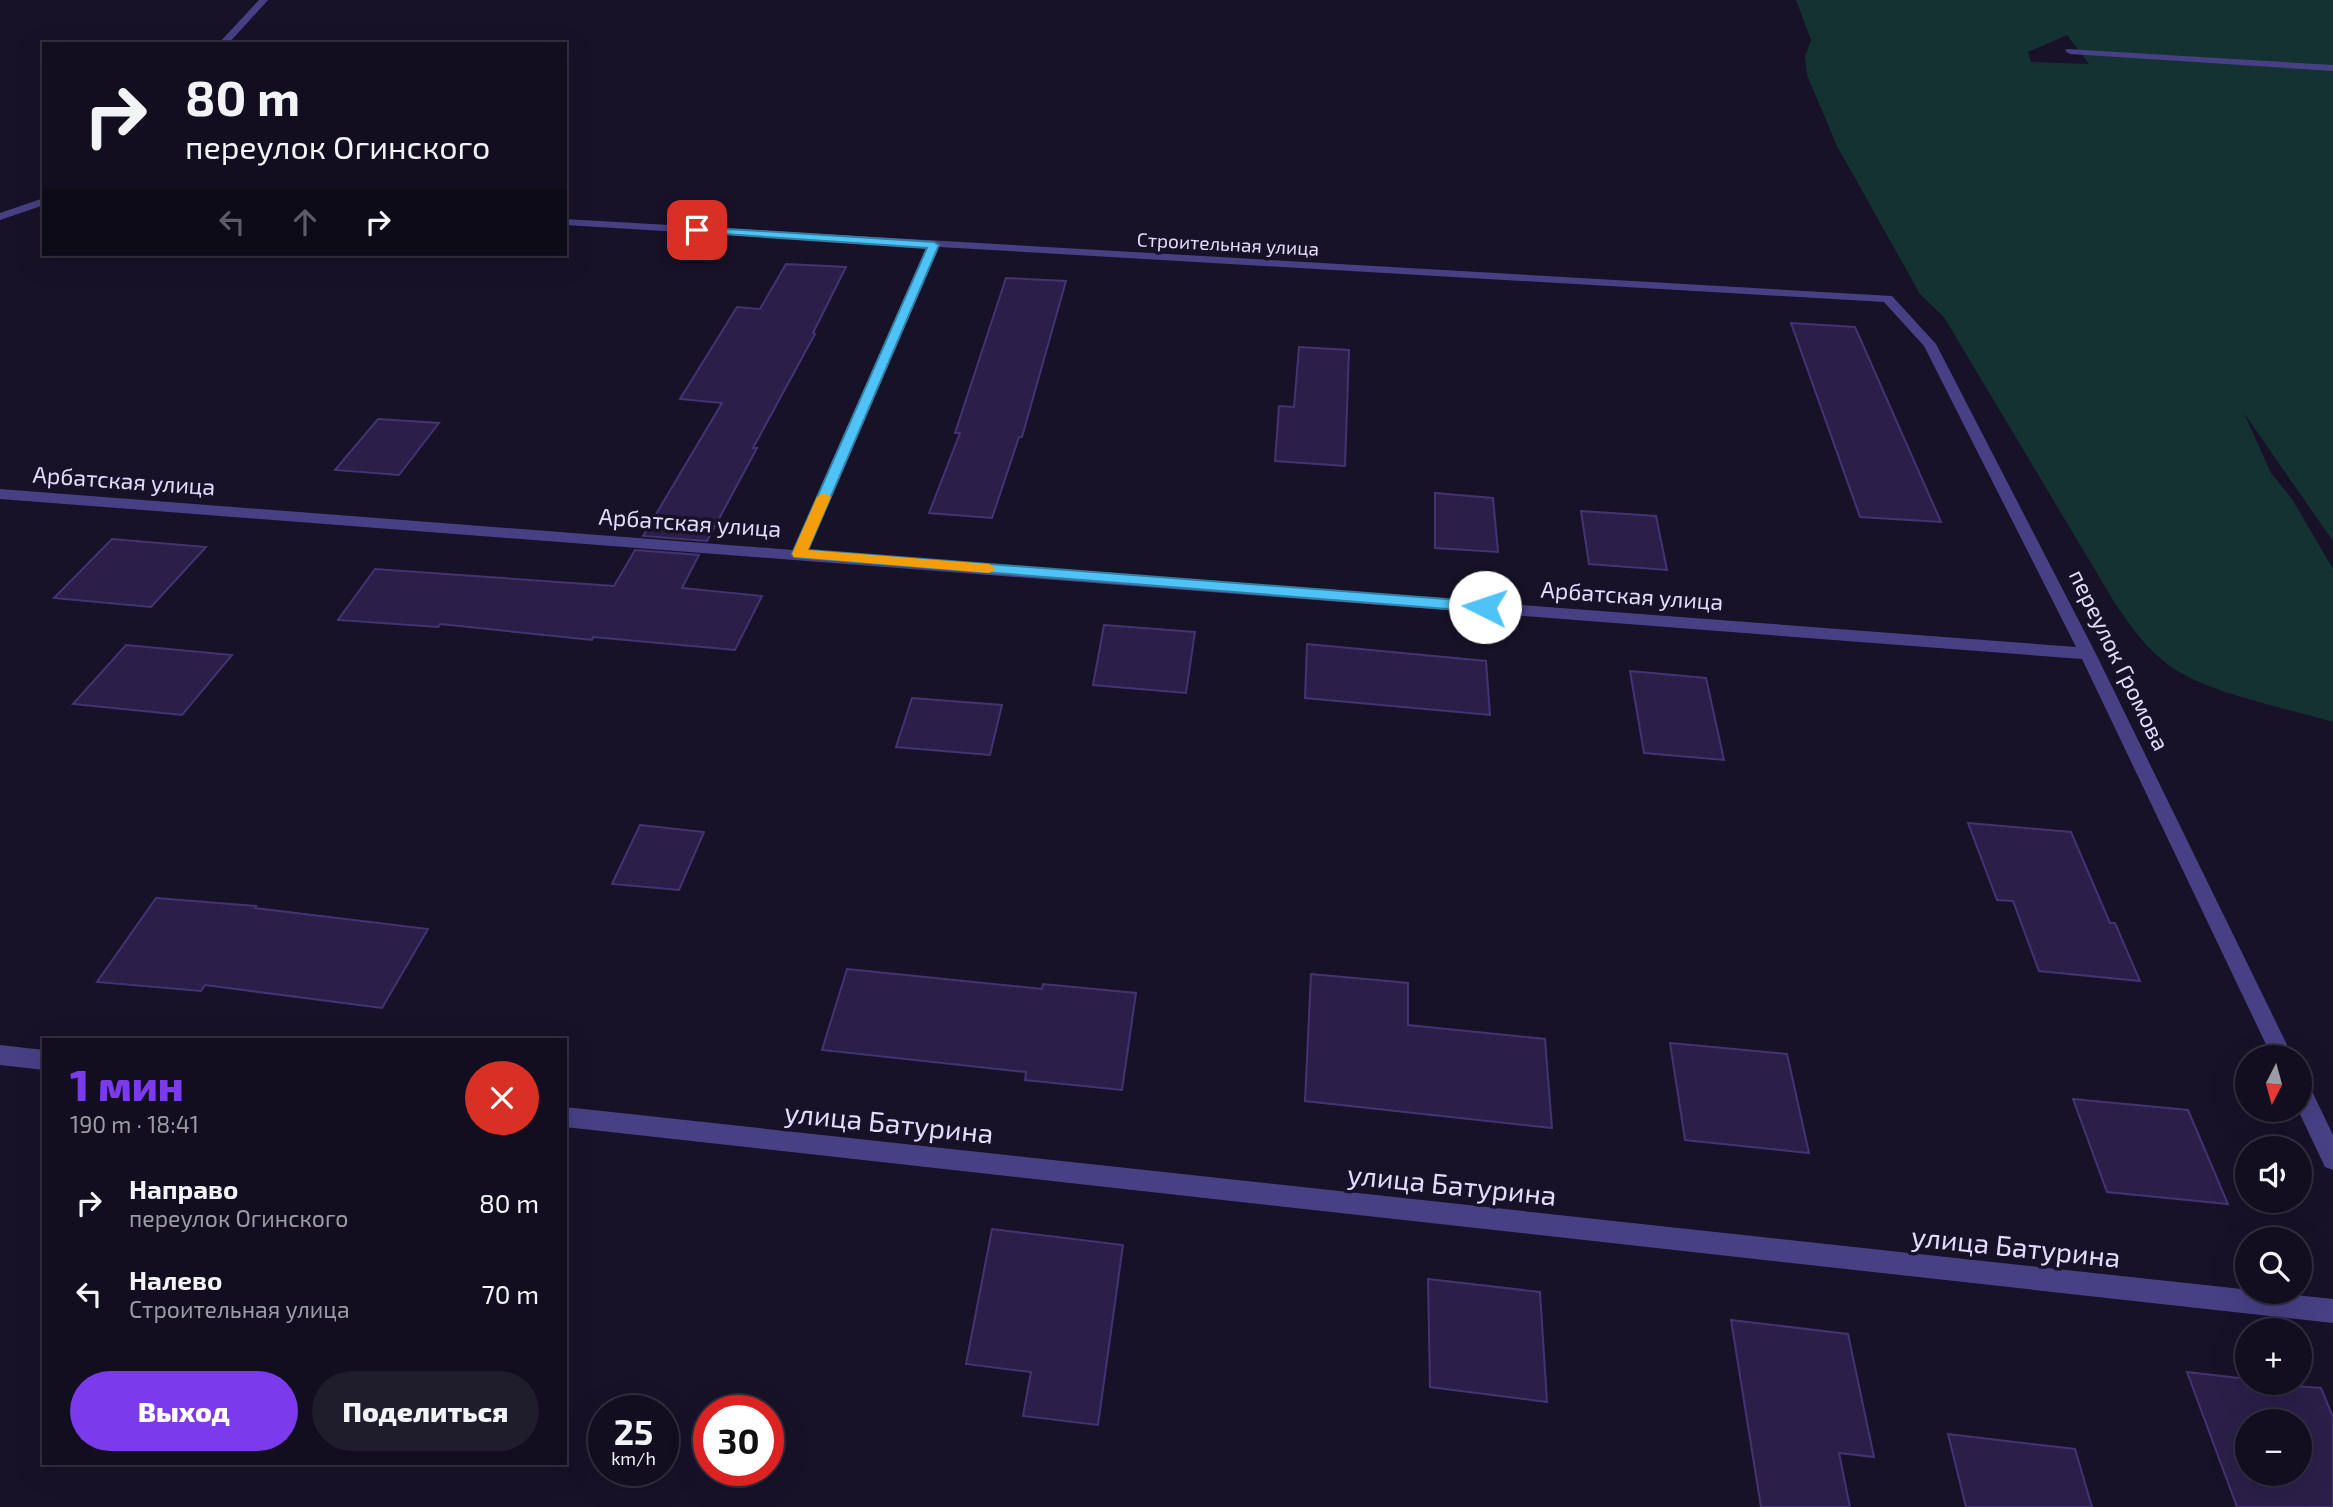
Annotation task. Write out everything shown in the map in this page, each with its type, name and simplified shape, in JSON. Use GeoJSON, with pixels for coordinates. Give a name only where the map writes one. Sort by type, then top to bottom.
{"type":"FeatureCollection","features":[{"type":"Feature","properties":{"kind":"street"},"geometry":{"type":"LineString","coordinates":[[225,42],[264,0]]}},
{"type":"Feature","properties":{"kind":"street"},"geometry":{"type":"LineString","coordinates":[[2070,51],[2333,68]]}},
{"type":"Feature","properties":{"kind":"street"},"geometry":{"type":"LineString","coordinates":[[0,217],[42,201]]}},
{"type":"Feature","properties":{"kind":"street","name":"Строительная улица"},"geometry":{"type":"LineString","coordinates":[[567,222],[1888,299]]}},
{"type":"Feature","properties":{"kind":"street"},"geometry":{"type":"LineString","coordinates":[[799,554],[934,245]]}},
{"type":"Feature","properties":{"kind":"street","name":"переулок Громова"},"geometry":{"type":"LineString","coordinates":[[1888,299],[1930,344],[2088,654],[2277,1045]]}},
{"type":"Feature","properties":{"kind":"street","name":"Арбатская улица"},"geometry":{"type":"LineString","coordinates":[[0,494],[2088,654]]}},
{"type":"Feature","properties":{"kind":"street"},"geometry":{"type":"LineString","coordinates":[[0,1055],[42,1060]]}},
{"type":"Feature","properties":{"kind":"street"},"geometry":{"type":"LineString","coordinates":[[2312,1115],[2333,1159]]}},
{"type":"Feature","properties":{"kind":"street","name":"улица Батурина"},"geometry":{"type":"LineString","coordinates":[[567,1117],[2333,1311]]}},
{"type":"Feature","properties":{"kind":"green space"},"geometry":{"type":"Polygon","coordinates":[[[1796,0],[2333,0],[2333,541],[2244,413],[2271,473],[2292,499],[2333,569],[2333,722],[2245,698],[2200,682],[2165,662],[2133,628],[2116,605],[1944,317],[1920,294],[1837,146],[1807,75],[1805,57],[1811,40],[1796,0]],[[2067,35],[2028,52],[2031,62],[2089,64],[2067,35]]]}},
{"type":"Feature","properties":{"kind":"building"},"geometry":{"type":"Polygon","coordinates":[[[786,264],[846,267],[813,333],[815,334],[753,448],[757,448],[707,541],[643,536],[722,403],[680,399],[737,307],[760,309],[786,264]]]}},
{"type":"Feature","properties":{"kind":"building"},"geometry":{"type":"Polygon","coordinates":[[[1006,278],[1066,281],[1022,437],[1019,437],[992,518],[929,513],[960,433],[955,433],[1006,278]]]}},
{"type":"Feature","properties":{"kind":"building"},"geometry":{"type":"Polygon","coordinates":[[[1791,323],[1855,327],[1941,522],[1860,517],[1791,323]]]}},
{"type":"Feature","properties":{"kind":"building"},"geometry":{"type":"Polygon","coordinates":[[[1299,347],[1349,350],[1345,466],[1275,461],[1279,406],[1294,407],[1299,347]]]}},
{"type":"Feature","properties":{"kind":"building"},"geometry":{"type":"Polygon","coordinates":[[[378,419],[439,423],[399,475],[335,470],[378,419]]]}},
{"type":"Feature","properties":{"kind":"building"},"geometry":{"type":"Polygon","coordinates":[[[1435,493],[1493,498],[1498,552],[1435,548],[1435,493]]]}},
{"type":"Feature","properties":{"kind":"building"},"geometry":{"type":"Polygon","coordinates":[[[1581,511],[1656,516],[1667,570],[1589,564],[1581,511]]]}},
{"type":"Feature","properties":{"kind":"building"},"geometry":{"type":"Polygon","coordinates":[[[112,539],[206,547],[151,607],[54,598],[112,539]]]}},
{"type":"Feature","properties":{"kind":"building"},"geometry":{"type":"Polygon","coordinates":[[[635,550],[699,555],[682,588],[762,596],[735,650],[593,637],[592,640],[440,624],[438,627],[338,620],[375,569],[614,586],[635,550]]]}},
{"type":"Feature","properties":{"kind":"building"},"geometry":{"type":"Polygon","coordinates":[[[1104,625],[1195,632],[1186,693],[1093,685],[1104,625]]]}},
{"type":"Feature","properties":{"kind":"building"},"geometry":{"type":"Polygon","coordinates":[[[1307,644],[1486,661],[1490,715],[1305,698],[1307,644]]]}},
{"type":"Feature","properties":{"kind":"building"},"geometry":{"type":"Polygon","coordinates":[[[126,645],[232,655],[182,715],[73,704],[126,645]]]}},
{"type":"Feature","properties":{"kind":"building"},"geometry":{"type":"Polygon","coordinates":[[[1630,671],[1706,678],[1724,760],[1644,753],[1630,671]]]}},
{"type":"Feature","properties":{"kind":"building"},"geometry":{"type":"Polygon","coordinates":[[[912,698],[1002,705],[990,755],[896,747],[912,698]]]}},
{"type":"Feature","properties":{"kind":"building"},"geometry":{"type":"Polygon","coordinates":[[[1968,823],[2071,832],[2110,923],[2115,923],[2140,981],[2039,971],[2013,901],[1997,900],[1968,823]]]}},
{"type":"Feature","properties":{"kind":"building"},"geometry":{"type":"Polygon","coordinates":[[[640,825],[704,832],[679,890],[612,884],[640,825]]]}},
{"type":"Feature","properties":{"kind":"building"},"geometry":{"type":"Polygon","coordinates":[[[156,898],[256,906],[255,908],[428,929],[382,1008],[205,985],[201,991],[97,982],[156,898]]]}},
{"type":"Feature","properties":{"kind":"building"},"geometry":{"type":"Polygon","coordinates":[[[847,969],[1042,989],[1043,984],[1136,993],[1122,1090],[1025,1080],[1026,1072],[822,1050],[847,969]]]}},
{"type":"Feature","properties":{"kind":"building"},"geometry":{"type":"Polygon","coordinates":[[[1311,974],[1408,983],[1408,1025],[1545,1039],[1552,1128],[1305,1101],[1311,974]]]}},
{"type":"Feature","properties":{"kind":"building"},"geometry":{"type":"Polygon","coordinates":[[[1670,1043],[1787,1054],[1809,1153],[1685,1140],[1670,1043]]]}},
{"type":"Feature","properties":{"kind":"building"},"geometry":{"type":"Polygon","coordinates":[[[2073,1099],[2188,1110],[2228,1204],[2107,1192],[2073,1099]]]}},
{"type":"Feature","properties":{"kind":"building"},"geometry":{"type":"Polygon","coordinates":[[[992,1229],[1123,1245],[1098,1425],[1023,1416],[1031,1372],[966,1364],[992,1229]]]}},
{"type":"Feature","properties":{"kind":"building"},"geometry":{"type":"Polygon","coordinates":[[[1428,1279],[1540,1292],[1547,1402],[1430,1387],[1428,1279]]]}},
{"type":"Feature","properties":{"kind":"building"},"geometry":{"type":"Polygon","coordinates":[[[1731,1320],[1848,1334],[1874,1457],[1839,1453],[1850,1507],[1761,1507],[1731,1320]]]}},
{"type":"Feature","properties":{"kind":"building"},"geometry":{"type":"Polygon","coordinates":[[[2187,1372],[2235,1378],[2235,1395],[2312,1395],[2312,1387],[2321,1388],[2333,1417],[2333,1507],[2237,1507],[2187,1372]]]}},
{"type":"Feature","properties":{"kind":"building"},"geometry":{"type":"Polygon","coordinates":[[[1948,1434],[2075,1449],[2092,1507],[1966,1507],[1948,1434]]]}},
{"type":"Feature","properties":{"kind":"slow traffic"},"geometry":{"type":"LineString","coordinates":[[824,497],[799,554],[989,569]]}},
{"type":"Feature","properties":{"kind":"route"},"geometry":{"type":"LineString","coordinates":[[697,230],[934,245],[799,554],[1485,607]]}}]}
